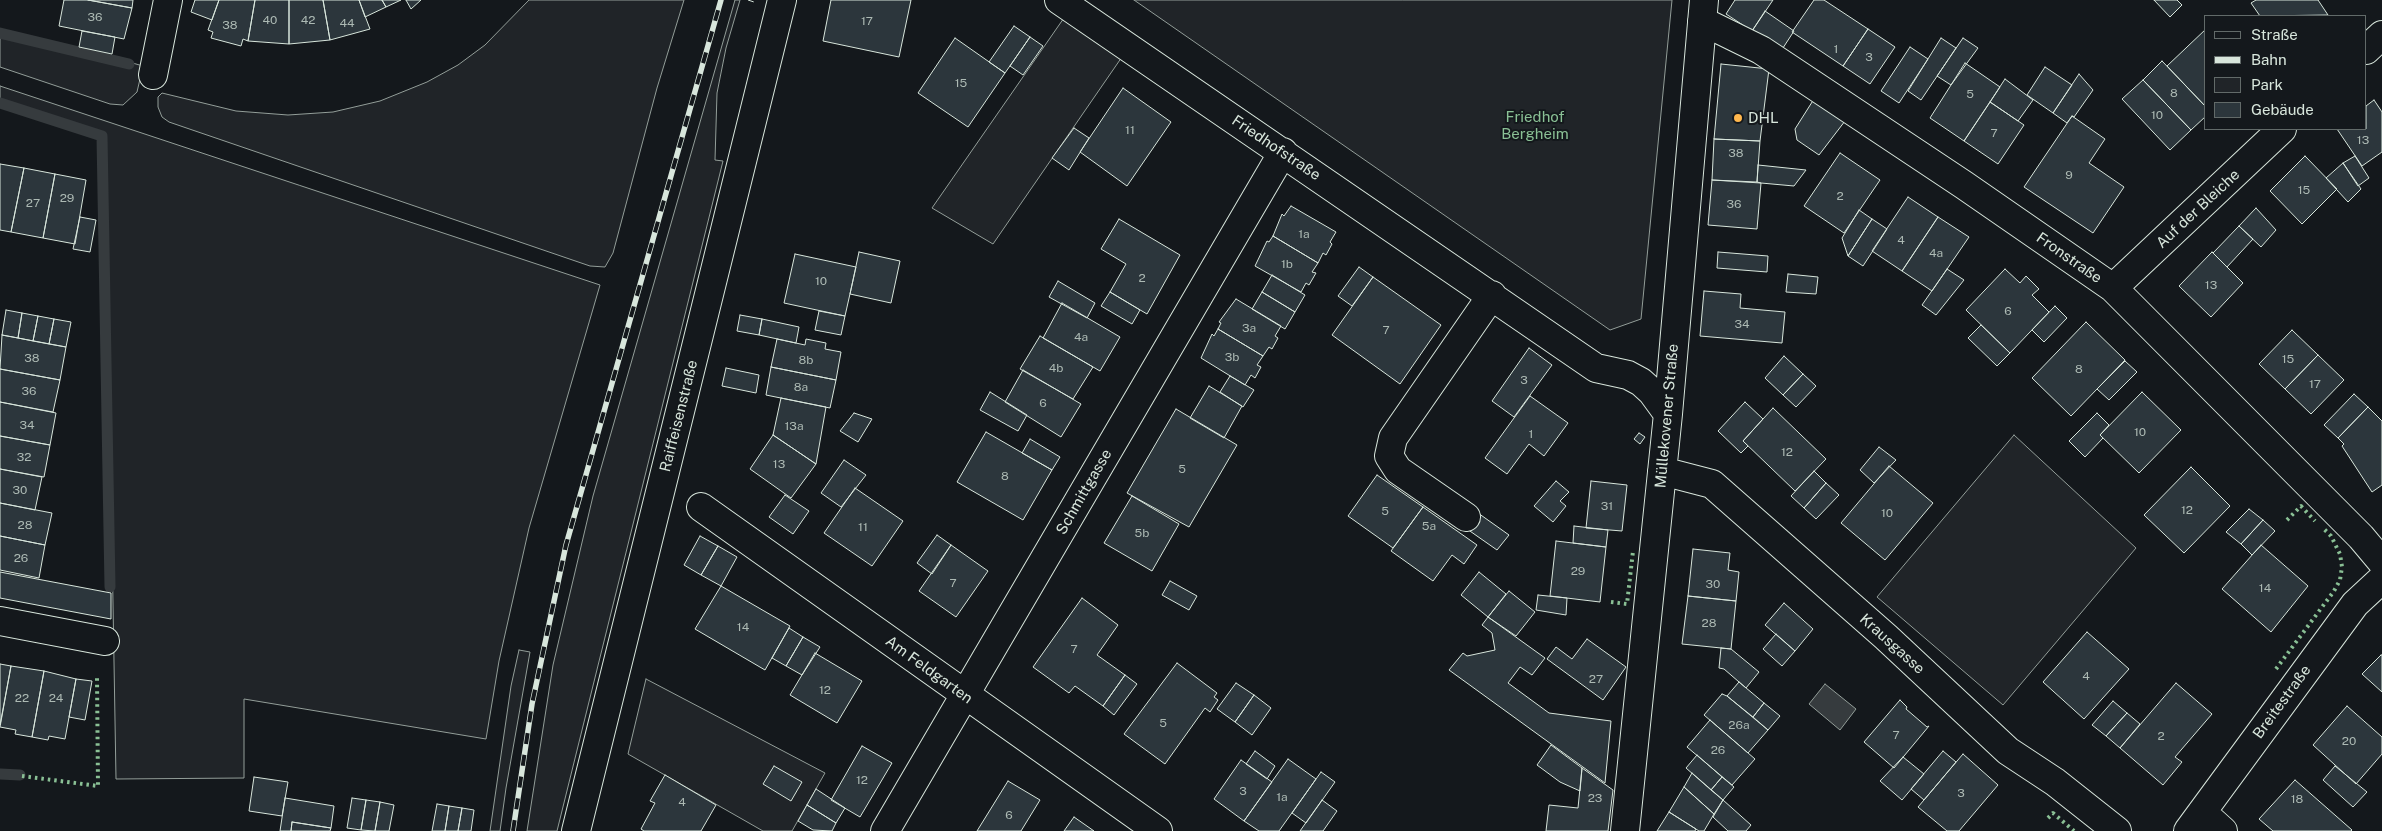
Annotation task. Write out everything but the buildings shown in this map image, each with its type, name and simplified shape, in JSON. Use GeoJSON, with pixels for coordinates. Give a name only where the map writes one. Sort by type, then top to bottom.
{"type":"FeatureCollection","features":[{"type":"Feature","properties":{"kind":"street"},"geometry":{"type":"LineString","coordinates":[[152,76],[168,0]]}},
{"type":"Feature","properties":{"kind":"street","name":"Raiffeisenstraße"},"geometry":{"type":"LineString","coordinates":[[576,831],[782,0]]}},
{"type":"Feature","properties":{"kind":"street","name":"Friedhofstraße"},"geometry":{"type":"LineString","coordinates":[[1059,0],[1596,368],[1628,375],[1641,382],[1652,392],[1668,414]]}},
{"type":"Feature","properties":{"kind":"street","name":"Fronstraße"},"geometry":{"type":"LineString","coordinates":[[1703,11],[1964,184],[2113,288],[2361,537],[2382,562]]}},
{"type":"Feature","properties":{"kind":"street","name":"Müllekovener Straße"},"geometry":{"type":"LineString","coordinates":[[1625,831],[1668,414],[1703,11]]}},
{"type":"Feature","properties":{"kind":"street"},"geometry":{"type":"LineString","coordinates":[[2367,49],[2382,34]]}},
{"type":"Feature","properties":{"kind":"street","name":"Auf der Bleiche"},"geometry":{"type":"LineString","coordinates":[[2113,288],[2281,130]]}},
{"type":"Feature","properties":{"kind":"street","name":"Schmittgasse"},"geometry":{"type":"LineString","coordinates":[[885,831],[1283,152]]}},
{"type":"Feature","properties":{"kind":"street"},"geometry":{"type":"LineString","coordinates":[[1466,517],[1398,470],[1389,456],[1393,438],[1492,295]]}},
{"type":"Feature","properties":{"kind":"street","name":"Krausgasse"},"geometry":{"type":"LineString","coordinates":[[1662,471],[1712,484],[1886,638],[2008,751],[2055,782],[2117,831]]}},
{"type":"Feature","properties":{"kind":"street","name":"Am Feldgarten"},"geometry":{"type":"LineString","coordinates":[[701,506],[964,696],[1158,831]]}},
{"type":"Feature","properties":{"kind":"street","name":"Breitestraße"},"geometry":{"type":"LineString","coordinates":[[2195,821],[2355,604],[2382,579]]}},
{"type":"Feature","properties":{"kind":"street"},"geometry":{"type":"LineString","coordinates":[[0,622],[105,640]]}},
{"type":"Feature","properties":{"kind":"street"},"geometry":{"type":"LineString","coordinates":[[2195,821],[2223,831]]}},
{"type":"Feature","properties":{"kind":"green space"},"geometry":{"type":"Polygon","coordinates":[[[529,0],[684,0],[657,88],[613,253],[605,267],[590,266],[169,122],[162,117],[158,107],[158,97],[162,93],[236,111],[288,115],[333,112],[380,101],[427,82],[458,65],[485,45],[529,0]]]}},
{"type":"Feature","properties":{"kind":"green space"},"geometry":{"type":"Polygon","coordinates":[[[735,0],[740,0],[726,48],[717,93],[715,160],[723,161],[557,831],[527,831],[553,665],[593,496],[735,0]]]}},
{"type":"Feature","properties":{"kind":"green space","name":"Friedhof Bergheim"},"geometry":{"type":"Polygon","coordinates":[[[1134,0],[1672,0],[1641,319],[1610,330],[1134,0]]]}},
{"type":"Feature","properties":{"kind":"green space"},"geometry":{"type":"Polygon","coordinates":[[[1066,15],[1124,54],[993,244],[932,208],[1066,15]]]}},
{"type":"Feature","properties":{"kind":"green space"},"geometry":{"type":"Polygon","coordinates":[[[0,37],[128,68],[129,62],[143,66],[137,92],[123,105],[110,104],[0,67],[0,37]]]}},
{"type":"Feature","properties":{"kind":"green space"},"geometry":{"type":"Polygon","coordinates":[[[0,86],[600,285],[529,528],[499,661],[486,739],[244,699],[244,778],[116,779],[105,135],[0,100],[0,86]]]}},
{"type":"Feature","properties":{"kind":"green space"},"geometry":{"type":"Polygon","coordinates":[[[2014,435],[2136,548],[2003,705],[1877,597],[2014,435]]]}},
{"type":"Feature","properties":{"kind":"green space"},"geometry":{"type":"Polygon","coordinates":[[[519,650],[530,652],[500,831],[490,831],[511,686],[519,650]]]}},
{"type":"Feature","properties":{"kind":"green space"},"geometry":{"type":"Polygon","coordinates":[[[646,679],[825,773],[792,831],[763,831],[628,754],[646,679]]]}},
{"type":"Feature","properties":{"kind":"shaded area"},"geometry":{"type":"Polygon","coordinates":[[[1825,684],[1856,709],[1840,730],[1809,704],[1825,684]]]}},
{"type":"Feature","properties":{"kind":"waterway"},"geometry":{"type":"LineString","coordinates":[[0,33],[129,64]]}},
{"type":"Feature","properties":{"kind":"waterway"},"geometry":{"type":"LineString","coordinates":[[0,103],[102,136],[110,587]]}},
{"type":"Feature","properties":{"kind":"waterway"},"geometry":{"type":"LineString","coordinates":[[0,774],[20,775]]}},
{"type":"Feature","properties":{"kind":"railway"},"geometry":{"type":"LineString","coordinates":[[513,831],[532,704],[566,545],[721,0]]}},
{"type":"Feature","properties":{"kind":"hedge"},"geometry":{"type":"LineString","coordinates":[[2287,520],[2301,506],[2315,521]]}},
{"type":"Feature","properties":{"kind":"hedge"},"geometry":{"type":"LineString","coordinates":[[2276,669],[2334,591],[2340,580],[2342,567],[2340,554],[2331,536],[2323,528]]}},
{"type":"Feature","properties":{"kind":"hedge"},"geometry":{"type":"LineString","coordinates":[[1611,602],[1627,604],[1633,551]]}},
{"type":"Feature","properties":{"kind":"hedge"},"geometry":{"type":"LineString","coordinates":[[22,776],[98,786],[97,678]]}},
{"type":"Feature","properties":{"kind":"hedge"},"geometry":{"type":"LineString","coordinates":[[2048,818],[2053,813],[2074,831]]}},
{"type":"Feature","properties":{"kind":"fence"},"geometry":{"type":"LineString","coordinates":[[748,0],[754,2]]}},
{"type":"Feature","properties":{"kind":"place","name":"DHL"},"geometry":{"type":"Point","coordinates":[1738,118]}}]}
